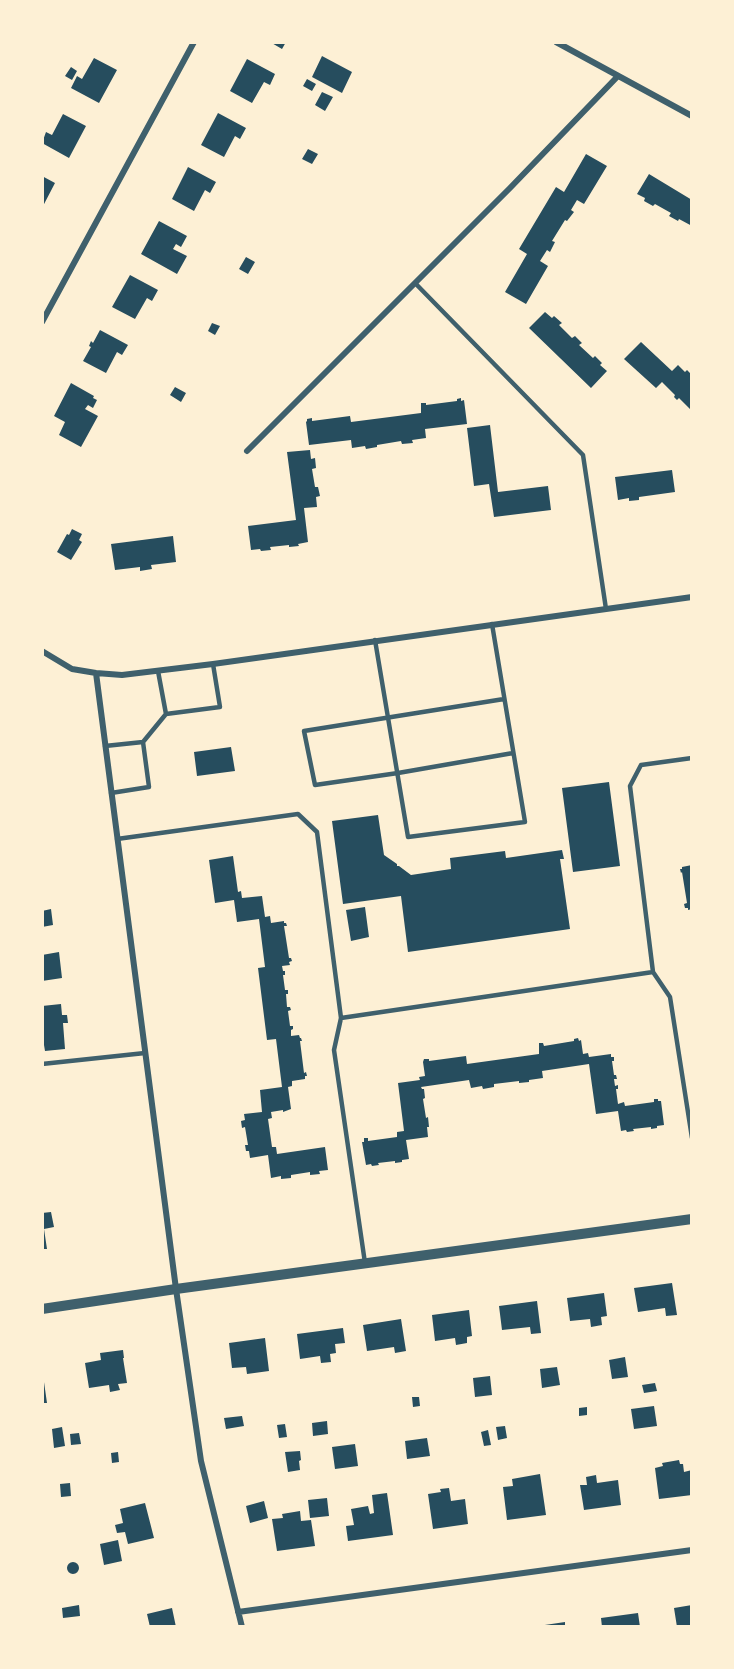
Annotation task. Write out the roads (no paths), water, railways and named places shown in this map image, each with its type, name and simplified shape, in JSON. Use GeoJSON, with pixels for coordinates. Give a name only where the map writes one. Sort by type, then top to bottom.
{"type":"FeatureCollection","features":[{"type":"Feature","properties":{"kind":"street"},"geometry":{"type":"LineString","coordinates":[[42,322],[194,42]]}},
{"type":"Feature","properties":{"kind":"street"},"geometry":{"type":"LineString","coordinates":[[556,42],[692,116]]}},
{"type":"Feature","properties":{"kind":"street"},"geometry":{"type":"LineString","coordinates":[[247,451],[518,180],[618,76]]}},
{"type":"Feature","properties":{"kind":"street"},"geometry":{"type":"LineString","coordinates":[[42,651],[72,669],[122,675],[692,597]]}},
{"type":"Feature","properties":{"kind":"street"},"geometry":{"type":"LineString","coordinates":[[96,673],[176,1289],[201,1461],[242,1627]]}},
{"type":"Feature","properties":{"kind":"street"},"geometry":{"type":"LineString","coordinates":[[42,1309],[692,1219]]}},
{"type":"Feature","properties":{"kind":"street"},"geometry":{"type":"LineString","coordinates":[[238,1612],[692,1550]]}},
{"type":"Feature","properties":{"kind":"lane"},"geometry":{"type":"LineString","coordinates":[[415,283],[583,455],[606,609]]}},
{"type":"Feature","properties":{"kind":"lane"},"geometry":{"type":"LineString","coordinates":[[375,640],[408,837],[525,822],[492,624]]}},
{"type":"Feature","properties":{"kind":"lane"},"geometry":{"type":"LineString","coordinates":[[105,746],[143,742],[166,714],[220,707],[213,664]]}},
{"type":"Feature","properties":{"kind":"lane"},"geometry":{"type":"LineString","coordinates":[[158,671],[166,714]]}},
{"type":"Feature","properties":{"kind":"lane"},"geometry":{"type":"LineString","coordinates":[[504,699],[304,731],[315,785],[398,774],[513,753]]}},
{"type":"Feature","properties":{"kind":"lane"},"geometry":{"type":"LineString","coordinates":[[111,793],[149,787],[143,742]]}},
{"type":"Feature","properties":{"kind":"lane"},"geometry":{"type":"LineString","coordinates":[[692,758],[641,765],[630,786],[653,972],[670,997],[692,1138]]}},
{"type":"Feature","properties":{"kind":"lane"},"geometry":{"type":"LineString","coordinates":[[117,839],[298,814],[317,832],[341,1018],[334,1050],[365,1263]]}},
{"type":"Feature","properties":{"kind":"lane"},"geometry":{"type":"LineString","coordinates":[[341,1018],[653,972]]}},
{"type":"Feature","properties":{"kind":"lane"},"geometry":{"type":"LineString","coordinates":[[42,1064],[145,1053]]}}]}
